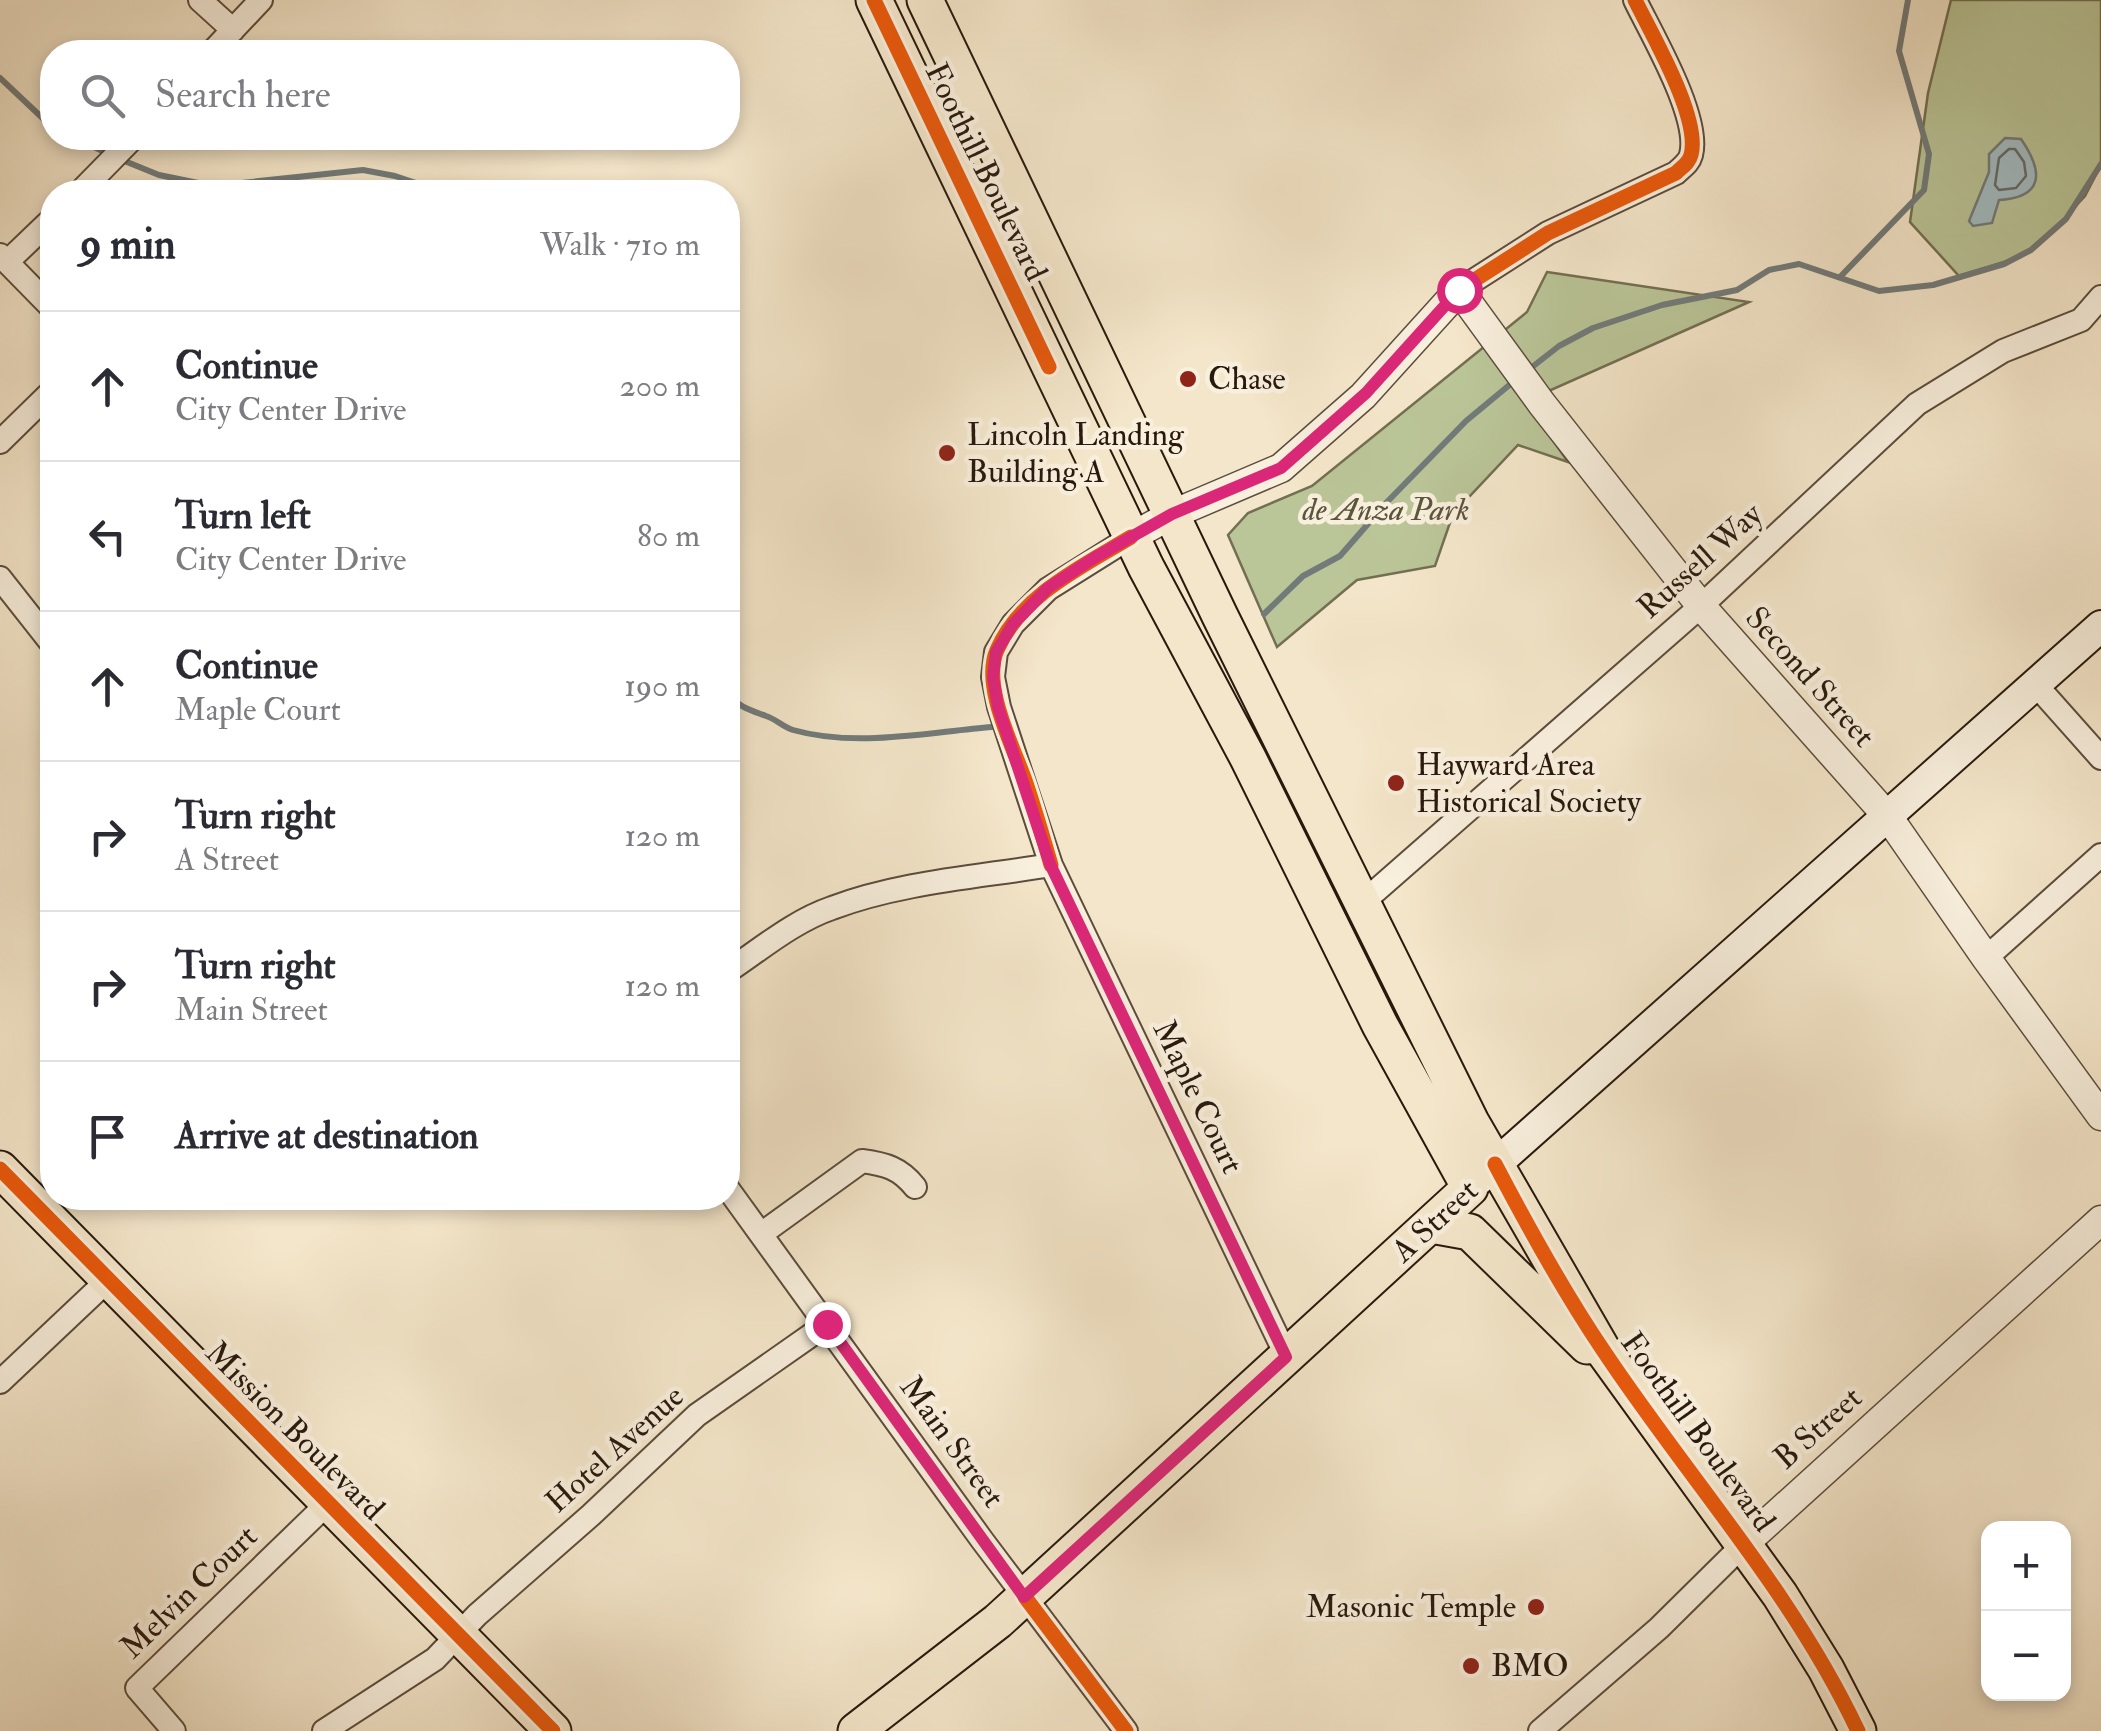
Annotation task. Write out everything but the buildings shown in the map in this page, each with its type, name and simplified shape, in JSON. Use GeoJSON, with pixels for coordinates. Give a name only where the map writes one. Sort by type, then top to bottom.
{"type":"FeatureCollection","features":[{"type":"Feature","properties":{"kind":"main road","name":"Foothill Boulevard"},"geometry":{"type":"LineString","coordinates":[[874,0],[1131,537],[1248,758],[1380,1026],[1602,1349],[1744,1543],[1812,1646],[1858,1731]]}},
{"type":"Feature","properties":{"kind":"main road","name":"Foothill Boulevard"},"geometry":{"type":"LineString","coordinates":[[925,0],[1441,1065],[1482,1176]]}},
{"type":"Feature","properties":{"kind":"main road","name":"A Street"},"geometry":{"type":"LineString","coordinates":[[856,1731],[1024,1597],[1482,1176],[2101,626]]}},
{"type":"Feature","properties":{"kind":"main road","name":"Mission Boulevard"},"geometry":{"type":"LineString","coordinates":[[0,1169],[40,1209]]}},
{"type":"Feature","properties":{"kind":"main road","name":"Mission Boulevard"},"geometry":{"type":"LineString","coordinates":[[41,1210],[552,1731]]}},
{"type":"Feature","properties":{"kind":"main road"},"geometry":{"type":"LineString","coordinates":[[1430,1225],[1470,1232],[1634,1392]]}},
{"type":"Feature","properties":{"kind":"street"},"geometry":{"type":"LineString","coordinates":[[200,0],[233,30]]}},
{"type":"Feature","properties":{"kind":"street"},"geometry":{"type":"LineString","coordinates":[[223,40],[261,0]]}},
{"type":"Feature","properties":{"kind":"street"},"geometry":{"type":"LineString","coordinates":[[1131,537],[1172,514],[1281,468],[1366,393],[1459,290],[1548,233],[1676,173],[1690,160],[1688,119],[1678,88],[1634,0]]}},
{"type":"Feature","properties":{"kind":"street"},"geometry":{"type":"LineString","coordinates":[[92,180],[121,150]]}},
{"type":"Feature","properties":{"kind":"street"},"geometry":{"type":"LineString","coordinates":[[40,229],[4,259],[40,296]]}},
{"type":"Feature","properties":{"kind":"street","name":"Second Street"},"geometry":{"type":"LineString","coordinates":[[1459,290],[1542,404],[1700,606],[1888,818],[2101,1116]]}},
{"type":"Feature","properties":{"kind":"street","name":"Russell Way"},"geometry":{"type":"LineString","coordinates":[[1362,903],[1700,606],[1917,404],[2003,351],[2081,320],[2101,297]]}},
{"type":"Feature","properties":{"kind":"street"},"geometry":{"type":"LineString","coordinates":[[0,442],[40,403]]}},
{"type":"Feature","properties":{"kind":"street","name":"Maple Court"},"geometry":{"type":"LineString","coordinates":[[1131,537],[1048,588],[1013,624],[996,652],[993,677],[998,707],[1050,864],[1286,1357]]}},
{"type":"Feature","properties":{"kind":"street"},"geometry":{"type":"LineString","coordinates":[[0,578],[40,629]]}},
{"type":"Feature","properties":{"kind":"street"},"geometry":{"type":"LineString","coordinates":[[2036,685],[2101,758]]}},
{"type":"Feature","properties":{"kind":"street"},"geometry":{"type":"LineString","coordinates":[[1986,958],[2101,855]]}},
{"type":"Feature","properties":{"kind":"street"},"geometry":{"type":"LineString","coordinates":[[740,963],[798,924],[833,907],[942,881],[1050,864]]}},
{"type":"Feature","properties":{"kind":"street"},"geometry":{"type":"LineString","coordinates":[[762,1234],[862,1161],[888,1164],[914,1188]]}},
{"type":"Feature","properties":{"kind":"street","name":"Main Street"},"geometry":{"type":"LineString","coordinates":[[740,1205],[1126,1731]]}},
{"type":"Feature","properties":{"kind":"street","name":"B Street"},"geometry":{"type":"LineString","coordinates":[[1540,1731],[1651,1636],[1744,1543],[2101,1220]]}},
{"type":"Feature","properties":{"kind":"street"},"geometry":{"type":"LineString","coordinates":[[0,1382],[109,1279]]}},
{"type":"Feature","properties":{"kind":"street","name":"Hotel Avenue"},"geometry":{"type":"LineString","coordinates":[[324,1731],[435,1660],[697,1415],[827,1324]]}},
{"type":"Feature","properties":{"kind":"street","name":"Melvin Court"},"geometry":{"type":"LineString","coordinates":[[174,1731],[137,1688],[328,1503]]}},
{"type":"Feature","properties":{"kind":"green space"},"geometry":{"type":"Polygon","coordinates":[[[1951,0],[2101,0],[2101,165],[2085,196],[2047,237],[2020,257],[1959,276],[1910,222],[1928,93],[1951,0]]]}},
{"type":"Feature","properties":{"kind":"green space","name":"de Anza Park"},"geometry":{"type":"Polygon","coordinates":[[[1547,272],[1749,302],[1526,401],[1568,462],[1518,445],[1453,514],[1435,566],[1357,580],[1277,647],[1228,535],[1248,513],[1312,486],[1527,312],[1547,272]]]}},
{"type":"Feature","properties":{"kind":"water"},"geometry":{"type":"Polygon","coordinates":[[[2005,138],[2021,139],[2033,162],[2036,180],[2025,194],[1999,200],[1992,223],[1973,226],[1969,221],[1989,172],[1989,154],[2005,138]]]}},
{"type":"Feature","properties":{"kind":"waterway"},"geometry":{"type":"LineString","coordinates":[[1840,277],[1924,190],[1929,154],[1899,51],[1908,0]]}},
{"type":"Feature","properties":{"kind":"waterway"},"geometry":{"type":"LineString","coordinates":[[0,78],[40,116]]}},
{"type":"Feature","properties":{"kind":"waterway"},"geometry":{"type":"LineString","coordinates":[[100,150],[111,155]]}},
{"type":"Feature","properties":{"kind":"waterway"},"geometry":{"type":"LineString","coordinates":[[122,160],[184,180]]}},
{"type":"Feature","properties":{"kind":"waterway"},"geometry":{"type":"LineString","coordinates":[[1527,371],[1559,346],[1593,328],[1662,305],[1737,290],[1769,270],[1799,264],[1879,291],[1933,285],[2004,264],[2031,250],[2066,219],[2101,164]]}},
{"type":"Feature","properties":{"kind":"waterway"},"geometry":{"type":"LineString","coordinates":[[269,180],[363,170],[407,180]]}},
{"type":"Feature","properties":{"kind":"waterway"},"geometry":{"type":"LineString","coordinates":[[1264,614],[1303,576],[1340,556],[1466,421],[1513,382]]}},
{"type":"Feature","properties":{"kind":"waterway"},"geometry":{"type":"LineString","coordinates":[[740,705],[789,729],[842,738],[992,727]]}},
{"type":"Feature","properties":{"kind":"cycle path"},"geometry":{"type":"LineString","coordinates":[[874,0],[1049,367]]}},
{"type":"Feature","properties":{"kind":"cycle path"},"geometry":{"type":"LineString","coordinates":[[1459,290],[1548,233],[1676,173],[1689,160],[1692,139],[1682,99],[1635,0]]}},
{"type":"Feature","properties":{"kind":"cycle path"},"geometry":{"type":"LineString","coordinates":[[1051,865],[1001,717],[993,665],[1008,631],[1037,598],[1131,537]]}},
{"type":"Feature","properties":{"kind":"cycle path"},"geometry":{"type":"LineString","coordinates":[[1495,1164],[1588,1328],[1771,1583],[1832,1680],[1858,1731]]}},
{"type":"Feature","properties":{"kind":"cycle path"},"geometry":{"type":"LineString","coordinates":[[0,1169],[40,1210]]}},
{"type":"Feature","properties":{"kind":"cycle path"},"geometry":{"type":"LineString","coordinates":[[40,1210],[553,1731]]}},
{"type":"Feature","properties":{"kind":"cycle path"},"geometry":{"type":"LineString","coordinates":[[1025,1597],[1126,1731]]}},
{"type":"Feature","properties":{"kind":"place","name":"Chase"},"geometry":{"type":"Point","coordinates":[1188,379]}},
{"type":"Feature","properties":{"kind":"place","name":"Lincoln Landing Building A"},"geometry":{"type":"Point","coordinates":[947,453]}},
{"type":"Feature","properties":{"kind":"place","name":"Hayward Area Historical Society"},"geometry":{"type":"Point","coordinates":[1396,783]}},
{"type":"Feature","properties":{"kind":"place","name":"Masonic Temple"},"geometry":{"type":"Point","coordinates":[1536,1607]}},
{"type":"Feature","properties":{"kind":"place","name":"BMO"},"geometry":{"type":"Point","coordinates":[1471,1666]}},
{"type":"Feature","properties":{"kind":"route"},"geometry":{"type":"LineString","coordinates":[[827,1324],[1024,1597],[1286,1357],[1050,864],[998,707],[993,677],[996,652],[1013,624],[1048,588],[1094,558],[1172,514],[1281,468],[1366,393],[1459,290]]}}]}
